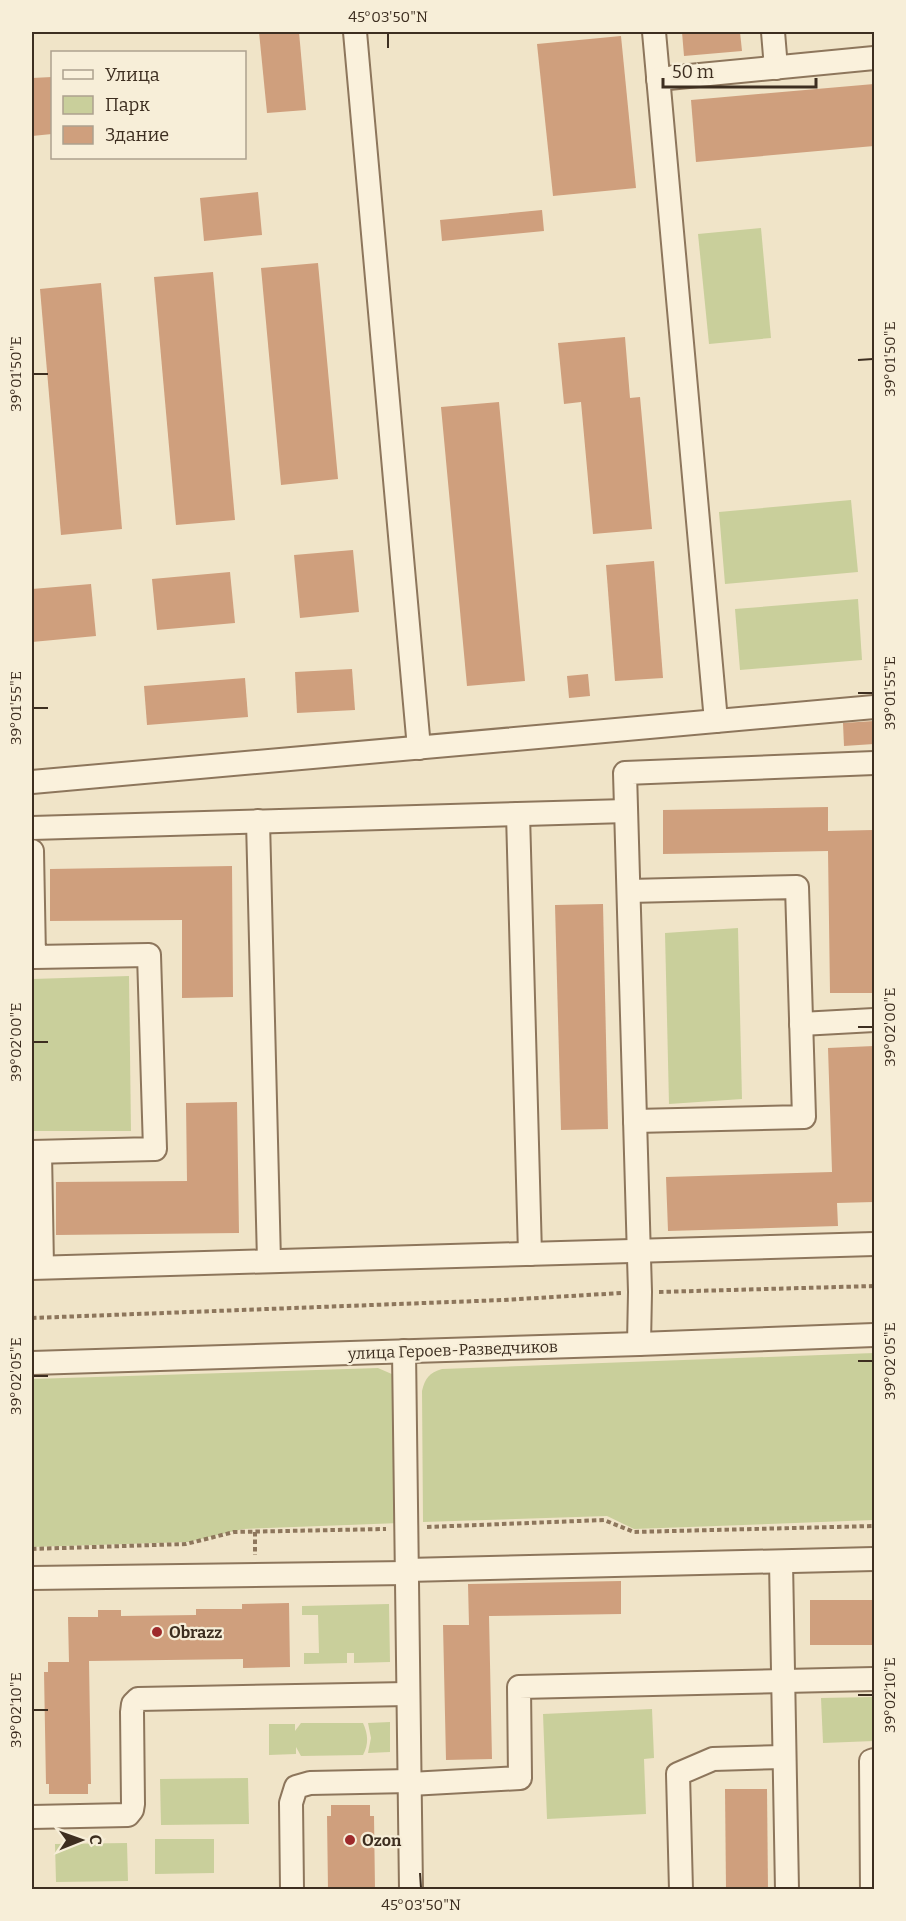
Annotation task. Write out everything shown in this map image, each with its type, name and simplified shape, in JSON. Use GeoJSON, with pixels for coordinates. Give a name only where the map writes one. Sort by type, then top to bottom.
{"type":"FeatureCollection","features":[{"type":"Feature","properties":{"kind":"street"},"geometry":{"type":"LineString","coordinates":[[355,32],[419,748]]}},
{"type":"Feature","properties":{"kind":"street"},"geometry":{"type":"LineString","coordinates":[[654,32],[716,721]]}},
{"type":"Feature","properties":{"kind":"street"},"geometry":{"type":"LineString","coordinates":[[773,32],[776,68]]}},
{"type":"Feature","properties":{"kind":"street"},"geometry":{"type":"LineString","coordinates":[[658,79],[874,58]]}},
{"type":"Feature","properties":{"kind":"street"},"geometry":{"type":"LineString","coordinates":[[32,782],[874,707]]}},
{"type":"Feature","properties":{"kind":"street"},"geometry":{"type":"LineString","coordinates":[[639,1344],[639,1250],[625,773],[874,764]]}},
{"type":"Feature","properties":{"kind":"street"},"geometry":{"type":"LineString","coordinates":[[32,828],[626,811]]}},
{"type":"Feature","properties":{"kind":"street"},"geometry":{"type":"LineString","coordinates":[[518,814],[530,1254]]}},
{"type":"Feature","properties":{"kind":"street"},"geometry":{"type":"LineString","coordinates":[[258,821],[269,1261]]}},
{"type":"Feature","properties":{"kind":"street"},"geometry":{"type":"LineString","coordinates":[[32,851],[34,957],[150,955],[155,1149],[36,1152],[37,1268],[874,1244]]}},
{"type":"Feature","properties":{"kind":"street"},"geometry":{"type":"LineString","coordinates":[[629,891],[797,886],[804,1117],[635,1121]]}},
{"type":"Feature","properties":{"kind":"street"},"geometry":{"type":"LineString","coordinates":[[801,1024],[874,1020]]}},
{"type":"Feature","properties":{"kind":"street","name":"улица Героев-Разведчиков"},"geometry":{"type":"LineString","coordinates":[[32,1363],[874,1335]]}},
{"type":"Feature","properties":{"kind":"street"},"geometry":{"type":"LineString","coordinates":[[404,1352],[411,1890]]}},
{"type":"Feature","properties":{"kind":"street"},"geometry":{"type":"LineString","coordinates":[[32,1578],[407,1572],[874,1559]]}},
{"type":"Feature","properties":{"kind":"street"},"geometry":{"type":"LineString","coordinates":[[781,1562],[787,1890]]}},
{"type":"Feature","properties":{"kind":"street"},"geometry":{"type":"LineString","coordinates":[[292,1890],[291,1803],[296,1787],[309,1783],[520,1778],[519,1687],[874,1679]]}},
{"type":"Feature","properties":{"kind":"street"},"geometry":{"type":"LineString","coordinates":[[32,1817],[128,1815],[133,1804],[132,1712],[133,1704],[138,1699],[408,1694]]}},
{"type":"Feature","properties":{"kind":"street"},"geometry":{"type":"LineString","coordinates":[[681,1890],[678,1774],[712,1759],[784,1756]]}},
{"type":"Feature","properties":{"kind":"street"},"geometry":{"type":"LineString","coordinates":[[872,1890],[871,1761],[874,1761]]}},
{"type":"Feature","properties":{"kind":"path"},"geometry":{"type":"LineString","coordinates":[[32,1318],[503,1300],[640,1292],[874,1286]]}},
{"type":"Feature","properties":{"kind":"path"},"geometry":{"type":"LineString","coordinates":[[32,1549],[186,1544],[234,1532],[604,1520],[634,1532],[874,1526]]}},
{"type":"Feature","properties":{"kind":"green space"},"geometry":{"type":"Polygon","coordinates":[[[761,228],[771,338],[709,344],[698,234],[761,228]]]}},
{"type":"Feature","properties":{"kind":"green space"},"geometry":{"type":"Polygon","coordinates":[[[851,500],[858,572],[725,584],[719,512],[851,500]]]}},
{"type":"Feature","properties":{"kind":"green space"},"geometry":{"type":"Polygon","coordinates":[[[858,599],[862,660],[740,670],[735,609],[858,599]]]}},
{"type":"Feature","properties":{"kind":"green space"},"geometry":{"type":"Polygon","coordinates":[[[738,928],[742,1099],[669,1104],[665,933],[738,928]]]}},
{"type":"Feature","properties":{"kind":"green space"},"geometry":{"type":"Polygon","coordinates":[[[129,976],[131,1131],[32,1131],[32,979],[129,976]]]}},
{"type":"Feature","properties":{"kind":"green space"},"geometry":{"type":"Polygon","coordinates":[[[874,1353],[874,1520],[634,1529],[607,1516],[423,1522],[422,1391],[428,1377],[442,1369],[874,1353]]]}},
{"type":"Feature","properties":{"kind":"green space"},"geometry":{"type":"Polygon","coordinates":[[[378,1368],[394,1375],[400,1523],[243,1529],[188,1542],[32,1547],[32,1379],[378,1368]]]}},
{"type":"Feature","properties":{"kind":"green space"},"geometry":{"type":"Polygon","coordinates":[[[389,1604],[390,1662],[354,1663],[354,1653],[347,1653],[347,1663],[304,1664],[304,1653],[319,1653],[318,1615],[302,1615],[302,1606],[389,1604]]]}},
{"type":"Feature","properties":{"kind":"green space"},"geometry":{"type":"Polygon","coordinates":[[[874,1697],[874,1741],[823,1743],[821,1698],[874,1697]]]}},
{"type":"Feature","properties":{"kind":"green space"},"geometry":{"type":"Polygon","coordinates":[[[652,1709],[654,1758],[644,1759],[646,1814],[547,1819],[543,1714],[652,1709]]]}},
{"type":"Feature","properties":{"kind":"green space"},"geometry":{"type":"Polygon","coordinates":[[[390,1722],[390,1752],[368,1753],[371,1738],[368,1723],[390,1722]]]}},
{"type":"Feature","properties":{"kind":"green space"},"geometry":{"type":"Polygon","coordinates":[[[301,1723],[363,1723],[367,1739],[363,1755],[301,1756],[296,1747],[296,1754],[269,1755],[269,1724],[295,1724],[295,1731],[301,1723]]]}},
{"type":"Feature","properties":{"kind":"green space"},"geometry":{"type":"Polygon","coordinates":[[[248,1778],[249,1824],[161,1825],[160,1779],[248,1778]]]}},
{"type":"Feature","properties":{"kind":"green space"},"geometry":{"type":"Polygon","coordinates":[[[155,1839],[214,1839],[214,1873],[155,1874],[155,1839]]]}},
{"type":"Feature","properties":{"kind":"green space"},"geometry":{"type":"Polygon","coordinates":[[[127,1843],[128,1881],[56,1882],[55,1844],[127,1843]]]}},
{"type":"Feature","properties":{"kind":"building"},"geometry":{"type":"Polygon","coordinates":[[[259,32],[299,32],[306,110],[267,113],[259,32]]]}},
{"type":"Feature","properties":{"kind":"building"},"geometry":{"type":"Polygon","coordinates":[[[682,32],[740,32],[742,51],[684,56],[682,32]]]}},
{"type":"Feature","properties":{"kind":"building"},"geometry":{"type":"Polygon","coordinates":[[[621,36],[636,188],[553,196],[537,44],[621,36]]]}},
{"type":"Feature","properties":{"kind":"building"},"geometry":{"type":"Polygon","coordinates":[[[51,77],[51,134],[32,136],[32,78],[51,77]]]}},
{"type":"Feature","properties":{"kind":"building"},"geometry":{"type":"Polygon","coordinates":[[[874,84],[874,146],[696,162],[691,100],[874,84]]]}},
{"type":"Feature","properties":{"kind":"building"},"geometry":{"type":"Polygon","coordinates":[[[258,192],[262,235],[204,241],[200,198],[258,192]]]}},
{"type":"Feature","properties":{"kind":"building"},"geometry":{"type":"Polygon","coordinates":[[[542,210],[544,231],[442,241],[440,220],[542,210]]]}},
{"type":"Feature","properties":{"kind":"building"},"geometry":{"type":"Polygon","coordinates":[[[318,263],[338,479],[281,485],[261,268],[318,263]]]}},
{"type":"Feature","properties":{"kind":"building"},"geometry":{"type":"Polygon","coordinates":[[[213,272],[235,520],[176,525],[154,277],[213,272]]]}},
{"type":"Feature","properties":{"kind":"building"},"geometry":{"type":"Polygon","coordinates":[[[101,283],[122,529],[61,535],[40,289],[101,283]]]}},
{"type":"Feature","properties":{"kind":"building"},"geometry":{"type":"Polygon","coordinates":[[[625,337],[630,398],[640,397],[652,529],[593,534],[581,402],[564,404],[558,343],[625,337]]]}},
{"type":"Feature","properties":{"kind":"building"},"geometry":{"type":"Polygon","coordinates":[[[499,402],[525,681],[467,686],[441,407],[499,402]]]}},
{"type":"Feature","properties":{"kind":"building"},"geometry":{"type":"Polygon","coordinates":[[[353,550],[359,612],[300,618],[294,555],[353,550]]]}},
{"type":"Feature","properties":{"kind":"building"},"geometry":{"type":"Polygon","coordinates":[[[654,561],[663,678],[615,681],[606,565],[654,561]]]}},
{"type":"Feature","properties":{"kind":"building"},"geometry":{"type":"Polygon","coordinates":[[[230,572],[235,623],[157,630],[152,579],[230,572]]]}},
{"type":"Feature","properties":{"kind":"building"},"geometry":{"type":"Polygon","coordinates":[[[91,584],[96,636],[32,642],[32,589],[91,584]]]}},
{"type":"Feature","properties":{"kind":"building"},"geometry":{"type":"Polygon","coordinates":[[[352,669],[355,710],[297,713],[295,672],[352,669]]]}},
{"type":"Feature","properties":{"kind":"building"},"geometry":{"type":"Polygon","coordinates":[[[588,674],[590,696],[569,698],[567,676],[588,674]]]}},
{"type":"Feature","properties":{"kind":"building"},"geometry":{"type":"Polygon","coordinates":[[[245,678],[248,717],[147,725],[144,686],[245,678]]]}},
{"type":"Feature","properties":{"kind":"building"},"geometry":{"type":"Polygon","coordinates":[[[874,721],[874,744],[844,746],[843,723],[874,721]]]}},
{"type":"Feature","properties":{"kind":"building"},"geometry":{"type":"Polygon","coordinates":[[[828,807],[828,831],[873,830],[874,993],[830,993],[828,851],[663,854],[663,810],[828,807]]]}},
{"type":"Feature","properties":{"kind":"building"},"geometry":{"type":"Polygon","coordinates":[[[232,866],[233,997],[182,998],[182,920],[50,921],[50,869],[232,866]]]}},
{"type":"Feature","properties":{"kind":"building"},"geometry":{"type":"Polygon","coordinates":[[[603,904],[608,1129],[561,1130],[555,905],[603,904]]]}},
{"type":"Feature","properties":{"kind":"building"},"geometry":{"type":"Polygon","coordinates":[[[874,1046],[874,1202],[837,1203],[838,1226],[668,1231],[666,1177],[832,1172],[828,1048],[874,1046]]]}},
{"type":"Feature","properties":{"kind":"building"},"geometry":{"type":"Polygon","coordinates":[[[237,1102],[239,1233],[56,1235],[56,1182],[187,1181],[186,1103],[237,1102]]]}},
{"type":"Feature","properties":{"kind":"building"},"geometry":{"type":"Polygon","coordinates":[[[621,1581],[621,1614],[489,1616],[492,1759],[446,1760],[443,1625],[469,1625],[468,1584],[621,1581]]]}},
{"type":"Feature","properties":{"kind":"building"},"geometry":{"type":"Polygon","coordinates":[[[810,1600],[874,1600],[874,1645],[810,1645],[810,1600]]]}},
{"type":"Feature","properties":{"kind":"building"},"geometry":{"type":"Polygon","coordinates":[[[289,1603],[290,1667],[243,1668],[243,1659],[89,1661],[91,1784],[88,1784],[88,1794],[49,1794],[49,1784],[46,1784],[44,1672],[48,1672],[48,1662],[69,1662],[68,1617],[98,1617],[98,1610],[121,1610],[121,1616],[196,1615],[196,1609],[242,1609],[242,1604],[289,1603]]]}},
{"type":"Feature","properties":{"kind":"building"},"geometry":{"type":"Polygon","coordinates":[[[725,1789],[767,1789],[768,1890],[726,1890],[725,1789]]]}},
{"type":"Feature","properties":{"kind":"building"},"geometry":{"type":"Polygon","coordinates":[[[331,1805],[370,1805],[370,1816],[374,1816],[375,1890],[328,1890],[327,1816],[331,1816],[331,1805]]]}},
{"type":"Feature","properties":{"kind":"place","name":"Obrazz"},"geometry":{"type":"Point","coordinates":[157,1632]}},
{"type":"Feature","properties":{"kind":"place","name":"Ozon"},"geometry":{"type":"Point","coordinates":[350,1840]}}]}
